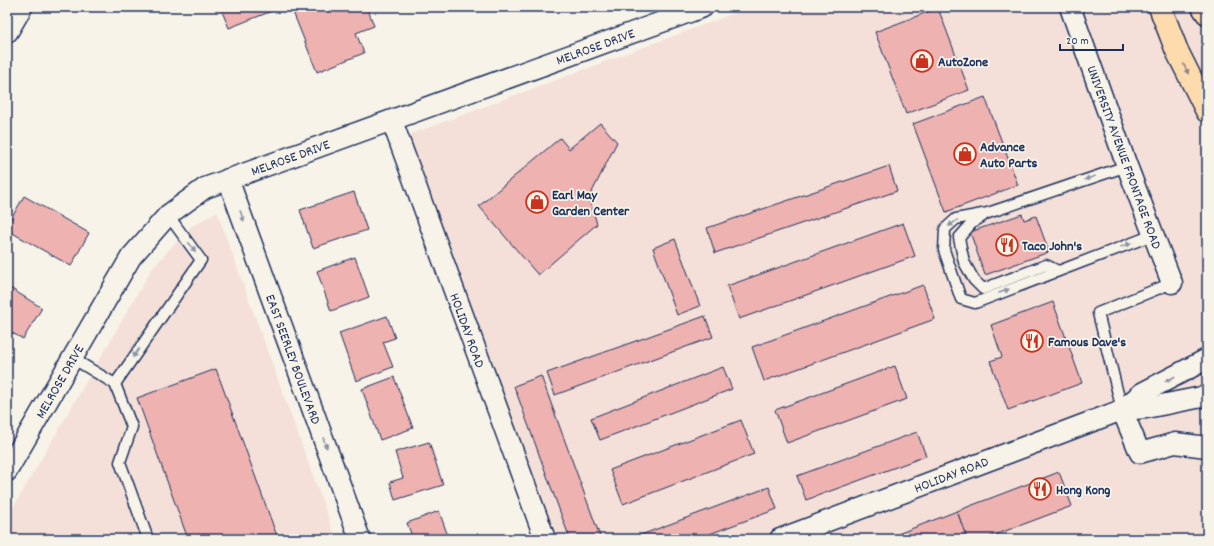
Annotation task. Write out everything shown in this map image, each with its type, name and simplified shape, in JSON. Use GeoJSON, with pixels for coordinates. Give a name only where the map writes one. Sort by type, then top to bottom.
{"type":"FeatureCollection","features":[{"type":"Feature","properties":{"kind":"main road"},"geometry":{"type":"LineString","coordinates":[[7,31],[21,7]]}},
{"type":"Feature","properties":{"kind":"main road"},"geometry":{"type":"LineString","coordinates":[[1160,7],[1177,51],[1207,111]]}},
{"type":"Feature","properties":{"kind":"main road"},"geometry":{"type":"LineString","coordinates":[[1204,7],[1207,13]]}},
{"type":"Feature","properties":{"kind":"street","name":"MELROSE DRIVE"},"geometry":{"type":"LineString","coordinates":[[7,471],[131,256],[168,215],[205,188],[703,7]]}},
{"type":"Feature","properties":{"kind":"street","name":"UNIVERSITY AVENUE FRONTAGE ROAD"},"geometry":{"type":"LineString","coordinates":[[1070,7],[1127,166],[1172,283]]}},
{"type":"Feature","properties":{"kind":"street","name":"HOLIDAY ROAD"},"geometry":{"type":"LineString","coordinates":[[392,121],[545,539]]}},
{"type":"Feature","properties":{"kind":"street","name":"EAST SEERLEY BOULEVARD"},"geometry":{"type":"LineString","coordinates":[[228,179],[360,539]]}},
{"type":"Feature","properties":{"kind":"street","name":"HOLIDAY ROAD"},"geometry":{"type":"LineString","coordinates":[[1122,410],[1142,393],[1207,359]]}},
{"type":"Feature","properties":{"kind":"street","name":"HOLIDAY ROAD"},"geometry":{"type":"LineString","coordinates":[[780,539],[1122,410],[1146,408],[1207,396]]}},
{"type":"Feature","properties":{"kind":"street"},"geometry":{"type":"LineString","coordinates":[[1122,410],[1140,453],[1175,443],[1207,446]]}},
{"type":"Feature","properties":{"kind":"lane"},"geometry":{"type":"LineString","coordinates":[[1127,166],[988,213],[956,219],[945,229],[944,250],[961,299],[975,302],[1153,235]]}},
{"type":"Feature","properties":{"kind":"lane"},"geometry":{"type":"LineString","coordinates":[[988,213],[972,223],[959,238],[964,262],[974,280],[983,289],[1046,265],[1058,271]]}},
{"type":"Feature","properties":{"kind":"lane"},"geometry":{"type":"LineString","coordinates":[[115,384],[201,260],[168,215]]}},
{"type":"Feature","properties":{"kind":"lane"},"geometry":{"type":"LineString","coordinates":[[1122,410],[1098,313],[1172,283]]}},
{"type":"Feature","properties":{"kind":"lane"},"geometry":{"type":"LineString","coordinates":[[72,358],[115,384],[132,427],[120,462],[148,539]]}},
{"type":"Feature","properties":{"kind":"shaded area"},"geometry":{"type":"Polygon","coordinates":[[[751,7],[1207,7],[1207,539],[545,539],[398,139],[751,7]]]}},
{"type":"Feature","properties":{"kind":"shaded area"},"geometry":{"type":"Polygon","coordinates":[[[217,212],[336,539],[7,539],[7,518],[152,269],[192,226],[217,212]]]}},
{"type":"Feature","properties":{"kind":"building"},"geometry":{"type":"Polygon","coordinates":[[[220,7],[282,7],[229,28],[220,7]]]}},
{"type":"Feature","properties":{"kind":"building"},"geometry":{"type":"Polygon","coordinates":[[[291,7],[367,7],[374,26],[356,33],[364,53],[317,72],[291,7]]]}},
{"type":"Feature","properties":{"kind":"building","name":"AutoZone"},"geometry":{"type":"Polygon","coordinates":[[[938,8],[969,90],[906,114],[875,32],[938,8]]]}},
{"type":"Feature","properties":{"kind":"building","name":"Advance Auto Parts"},"geometry":{"type":"Polygon","coordinates":[[[985,97],[1018,185],[946,212],[913,124],[985,97]]]}},
{"type":"Feature","properties":{"kind":"building","name":"Earl May Garden Center"},"geometry":{"type":"Polygon","coordinates":[[[600,123],[617,142],[589,198],[597,224],[538,275],[479,206],[560,138],[569,149],[600,123]]]}},
{"type":"Feature","properties":{"kind":"building"},"geometry":{"type":"Polygon","coordinates":[[[889,166],[897,191],[715,253],[707,228],[889,166]]]}},
{"type":"Feature","properties":{"kind":"building"},"geometry":{"type":"Polygon","coordinates":[[[354,192],[367,230],[313,248],[300,210],[354,192]]]}},
{"type":"Feature","properties":{"kind":"building"},"geometry":{"type":"Polygon","coordinates":[[[24,196],[89,233],[71,266],[7,230],[7,226],[24,196]]]}},
{"type":"Feature","properties":{"kind":"building"},"geometry":{"type":"Polygon","coordinates":[[[1022,214],[1024,220],[1036,216],[1049,252],[985,275],[970,232],[1022,214]]]}},
{"type":"Feature","properties":{"kind":"building"},"geometry":{"type":"Polygon","coordinates":[[[903,223],[915,256],[739,319],[727,286],[903,223]]]}},
{"type":"Feature","properties":{"kind":"building"},"geometry":{"type":"Polygon","coordinates":[[[675,239],[700,306],[677,315],[653,248],[675,239]]]}},
{"type":"Feature","properties":{"kind":"building"},"geometry":{"type":"Polygon","coordinates":[[[355,257],[369,297],[331,311],[317,271],[355,257]]]}},
{"type":"Feature","properties":{"kind":"building"},"geometry":{"type":"Polygon","coordinates":[[[923,285],[935,319],[764,381],[752,347],[923,285]]]}},
{"type":"Feature","properties":{"kind":"building"},"geometry":{"type":"Polygon","coordinates":[[[7,286],[42,308],[23,339],[7,330],[7,286]]]}},
{"type":"Feature","properties":{"kind":"building","name":"Famous Dave's"},"geometry":{"type":"Polygon","coordinates":[[[1053,302],[1082,383],[1008,410],[990,361],[1002,357],[991,325],[1053,302]]]}},
{"type":"Feature","properties":{"kind":"building"},"geometry":{"type":"Polygon","coordinates":[[[387,316],[395,338],[383,342],[393,367],[356,381],[339,333],[387,316]]]}},
{"type":"Feature","properties":{"kind":"building"},"geometry":{"type":"Polygon","coordinates":[[[705,316],[713,337],[555,395],[547,373],[705,316]]]}},
{"type":"Feature","properties":{"kind":"building"},"geometry":{"type":"Polygon","coordinates":[[[895,366],[907,399],[787,443],[775,410],[895,366]]]}},
{"type":"Feature","properties":{"kind":"building"},"geometry":{"type":"Polygon","coordinates":[[[723,367],[732,389],[600,440],[591,418],[723,367]]]}},
{"type":"Feature","properties":{"kind":"building"},"geometry":{"type":"Polygon","coordinates":[[[216,369],[278,539],[188,539],[137,398],[216,369]]]}},
{"type":"Feature","properties":{"kind":"building"},"geometry":{"type":"Polygon","coordinates":[[[541,376],[601,539],[570,539],[514,386],[541,376]]]}},
{"type":"Feature","properties":{"kind":"building"},"geometry":{"type":"Polygon","coordinates":[[[394,377],[413,428],[380,440],[362,389],[394,377]]]}},
{"type":"Feature","properties":{"kind":"building"},"geometry":{"type":"Polygon","coordinates":[[[741,420],[754,454],[623,504],[610,470],[741,420]]]}},
{"type":"Feature","properties":{"kind":"building"},"geometry":{"type":"Polygon","coordinates":[[[917,432],[926,456],[806,500],[797,476],[917,432]]]}},
{"type":"Feature","properties":{"kind":"building"},"geometry":{"type":"Polygon","coordinates":[[[429,442],[443,485],[395,500],[390,482],[403,478],[395,452],[429,442]]]}},
{"type":"Feature","properties":{"kind":"building","name":"Hong Kong"},"geometry":{"type":"Polygon","coordinates":[[[1059,472],[1072,506],[984,539],[967,539],[957,511],[1059,472]]]}},
{"type":"Feature","properties":{"kind":"building"},"geometry":{"type":"Polygon","coordinates":[[[769,487],[777,509],[696,539],[630,539],[769,487]]]}},
{"type":"Feature","properties":{"kind":"building"},"geometry":{"type":"Polygon","coordinates":[[[439,511],[449,539],[413,539],[407,523],[439,511]]]}},
{"type":"Feature","properties":{"kind":"building"},"geometry":{"type":"Polygon","coordinates":[[[957,511],[967,539],[885,539],[957,511]]]}},
{"type":"Feature","properties":{"kind":"place","name":"AutoZone"},"geometry":{"type":"Point","coordinates":[922,61]}},
{"type":"Feature","properties":{"kind":"place","name":"Advance Auto Parts"},"geometry":{"type":"Point","coordinates":[965,154]}},
{"type":"Feature","properties":{"kind":"place","name":"Earl May Garden Center"},"geometry":{"type":"Point","coordinates":[537,202]}},
{"type":"Feature","properties":{"kind":"place","name":"Taco John's"},"geometry":{"type":"Point","coordinates":[1007,245]}},
{"type":"Feature","properties":{"kind":"place","name":"Famous Dave's"},"geometry":{"type":"Point","coordinates":[1032,341]}},
{"type":"Feature","properties":{"kind":"place","name":"Hong Kong"},"geometry":{"type":"Point","coordinates":[1040,489]}}]}
